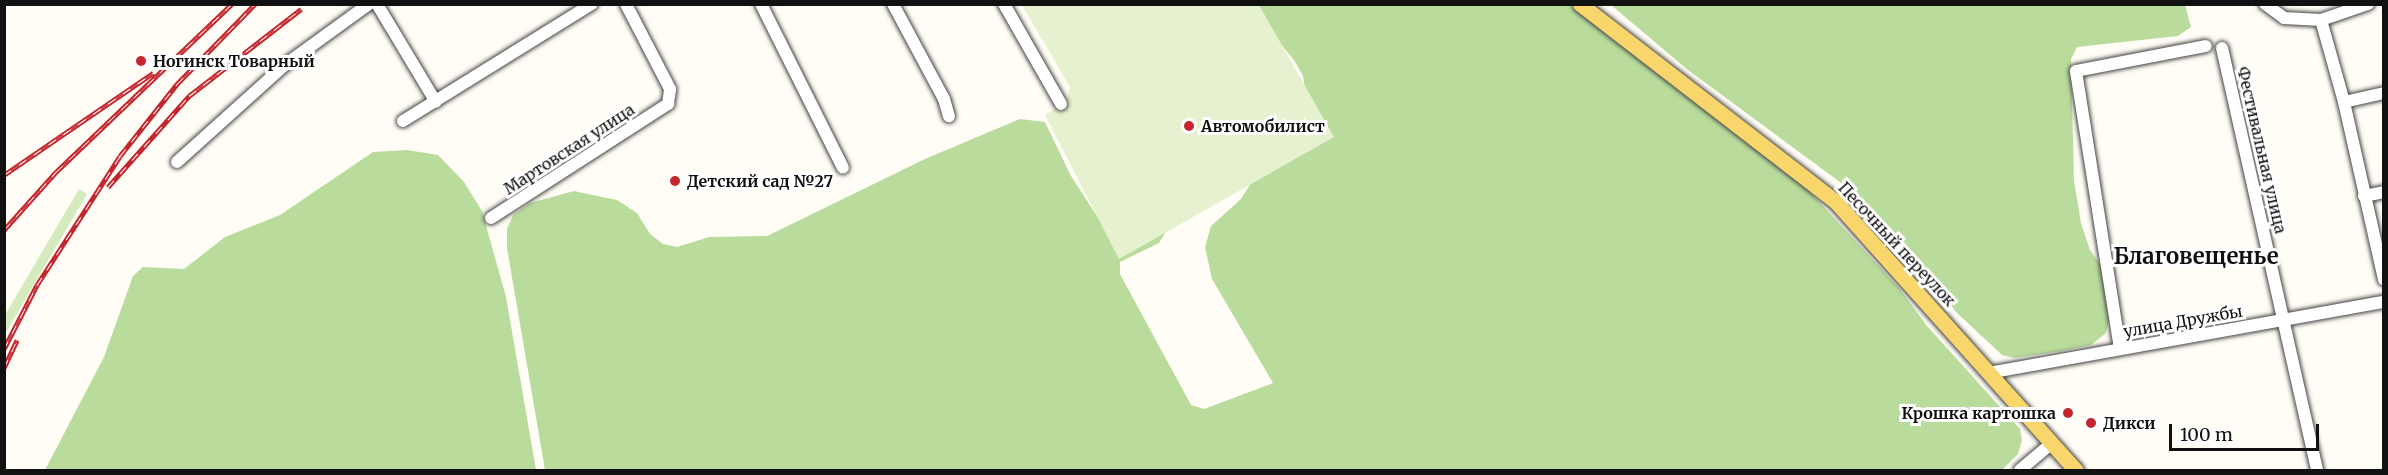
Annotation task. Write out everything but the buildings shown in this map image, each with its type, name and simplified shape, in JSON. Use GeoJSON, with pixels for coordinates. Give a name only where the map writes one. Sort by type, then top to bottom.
{"type":"FeatureCollection","features":[{"type":"Feature","properties":{"kind":"main road","name":"Песочный переулок"},"geometry":{"type":"LineString","coordinates":[[1580,4],[1821,188],[1872,240],[2076,471]]}},
{"type":"Feature","properties":{"kind":"street"},"geometry":{"type":"LineString","coordinates":[[177,162],[278,71],[369,4]]}},
{"type":"Feature","properties":{"kind":"street"},"geometry":{"type":"LineString","coordinates":[[378,4],[436,102]]}},
{"type":"Feature","properties":{"kind":"street"},"geometry":{"type":"LineString","coordinates":[[403,121],[592,4]]}},
{"type":"Feature","properties":{"kind":"street","name":"Мартовская улица"},"geometry":{"type":"LineString","coordinates":[[491,218],[664,108],[670,100],[670,88],[626,4]]}},
{"type":"Feature","properties":{"kind":"street"},"geometry":{"type":"LineString","coordinates":[[761,4],[843,168]]}},
{"type":"Feature","properties":{"kind":"street"},"geometry":{"type":"LineString","coordinates":[[893,4],[944,99],[949,116]]}},
{"type":"Feature","properties":{"kind":"street"},"geometry":{"type":"LineString","coordinates":[[1004,4],[1061,104]]}},
{"type":"Feature","properties":{"kind":"street"},"geometry":{"type":"LineString","coordinates":[[2265,4],[2284,18],[2321,21],[2368,4]]}},
{"type":"Feature","properties":{"kind":"street"},"geometry":{"type":"LineString","coordinates":[[2321,21],[2344,102],[2384,280]]}},
{"type":"Feature","properties":{"kind":"street"},"geometry":{"type":"LineString","coordinates":[[2120,349],[2076,71],[2206,46]]}},
{"type":"Feature","properties":{"kind":"street","name":"Фестивальная улица"},"geometry":{"type":"LineString","coordinates":[[2222,48],[2317,471]]}},
{"type":"Feature","properties":{"kind":"street"},"geometry":{"type":"LineString","coordinates":[[2344,102],[2384,93]]}},
{"type":"Feature","properties":{"kind":"street"},"geometry":{"type":"LineString","coordinates":[[2364,196],[2384,192]]}},
{"type":"Feature","properties":{"kind":"street","name":"улица Дружбы"},"geometry":{"type":"LineString","coordinates":[[1988,373],[2384,302]]}},
{"type":"Feature","properties":{"kind":"street"},"geometry":{"type":"LineString","coordinates":[[2020,471],[2052,443]]}},
{"type":"Feature","properties":{"kind":"green space","name":"Автомобилист"},"geometry":{"type":"Polygon","coordinates":[[[1022,5],[1259,5],[1334,137],[1119,259],[1045,115],[1067,101],[1070,87],[1022,5]]]}},
{"type":"Feature","properties":{"kind":"green space"},"geometry":{"type":"Polygon","coordinates":[[[1249,5],[1570,5],[1808,190],[1899,288],[1927,326],[2020,429],[2022,440],[2018,454],[2002,470],[545,470],[507,248],[507,229],[513,215],[530,203],[574,191],[617,200],[637,213],[650,234],[663,244],[677,247],[709,237],[767,236],[925,159],[1020,119],[1045,122],[1071,176],[1095,213],[1168,228],[1159,243],[1120,262],[1120,274],[1191,405],[1204,409],[1273,383],[1212,279],[1205,247],[1211,226],[1241,199],[1306,95],[1303,76],[1294,60],[1249,5]]]}},
{"type":"Feature","properties":{"kind":"green space"},"geometry":{"type":"Polygon","coordinates":[[[1611,5],[2185,5],[2191,27],[2178,36],[2077,47],[2071,59],[2074,181],[2081,223],[2090,250],[2108,275],[2110,316],[2106,333],[2091,345],[2015,358],[2002,355],[1956,312],[1906,245],[1848,188],[1688,70],[1611,5]]]}},
{"type":"Feature","properties":{"kind":"green space"},"geometry":{"type":"Polygon","coordinates":[[[407,150],[438,155],[464,182],[482,211],[506,297],[536,470],[45,470],[104,357],[133,276],[143,267],[184,269],[225,237],[280,215],[373,152],[407,150]]]}},
{"type":"Feature","properties":{"kind":"green space"},"geometry":{"type":"Polygon","coordinates":[[[79,189],[87,194],[5,334],[5,315],[79,189]]]}},
{"type":"Feature","properties":{"kind":"railway"},"geometry":{"type":"LineString","coordinates":[[4,230],[56,172],[232,4]]}},
{"type":"Feature","properties":{"kind":"railway"},"geometry":{"type":"LineString","coordinates":[[4,349],[37,285],[120,156],[177,84],[255,4]]}},
{"type":"Feature","properties":{"kind":"railway"},"geometry":{"type":"LineString","coordinates":[[108,187],[189,96],[301,9]]}},
{"type":"Feature","properties":{"kind":"railway"},"geometry":{"type":"LineString","coordinates":[[4,175],[153,73]]}},
{"type":"Feature","properties":{"kind":"railway"},"geometry":{"type":"LineString","coordinates":[[4,368],[17,340]]}},
{"type":"Feature","properties":{"kind":"place","name":"Ногинск Товарный"},"geometry":{"type":"Point","coordinates":[141,61]}},
{"type":"Feature","properties":{"kind":"place","name":"Автомобилист"},"geometry":{"type":"Point","coordinates":[1189,126]}},
{"type":"Feature","properties":{"kind":"place","name":"Детский сад №27"},"geometry":{"type":"Point","coordinates":[675,181]}},
{"type":"Feature","properties":{"kind":"place","name":"Крошка картошка"},"geometry":{"type":"Point","coordinates":[2068,413]}},
{"type":"Feature","properties":{"kind":"place","name":"Дикси"},"geometry":{"type":"Point","coordinates":[2091,423]}},
{"type":"Feature","properties":{"kind":"district","name":"Благовещенье"},"geometry":{"type":"Point","coordinates":[2196,257]}}]}
